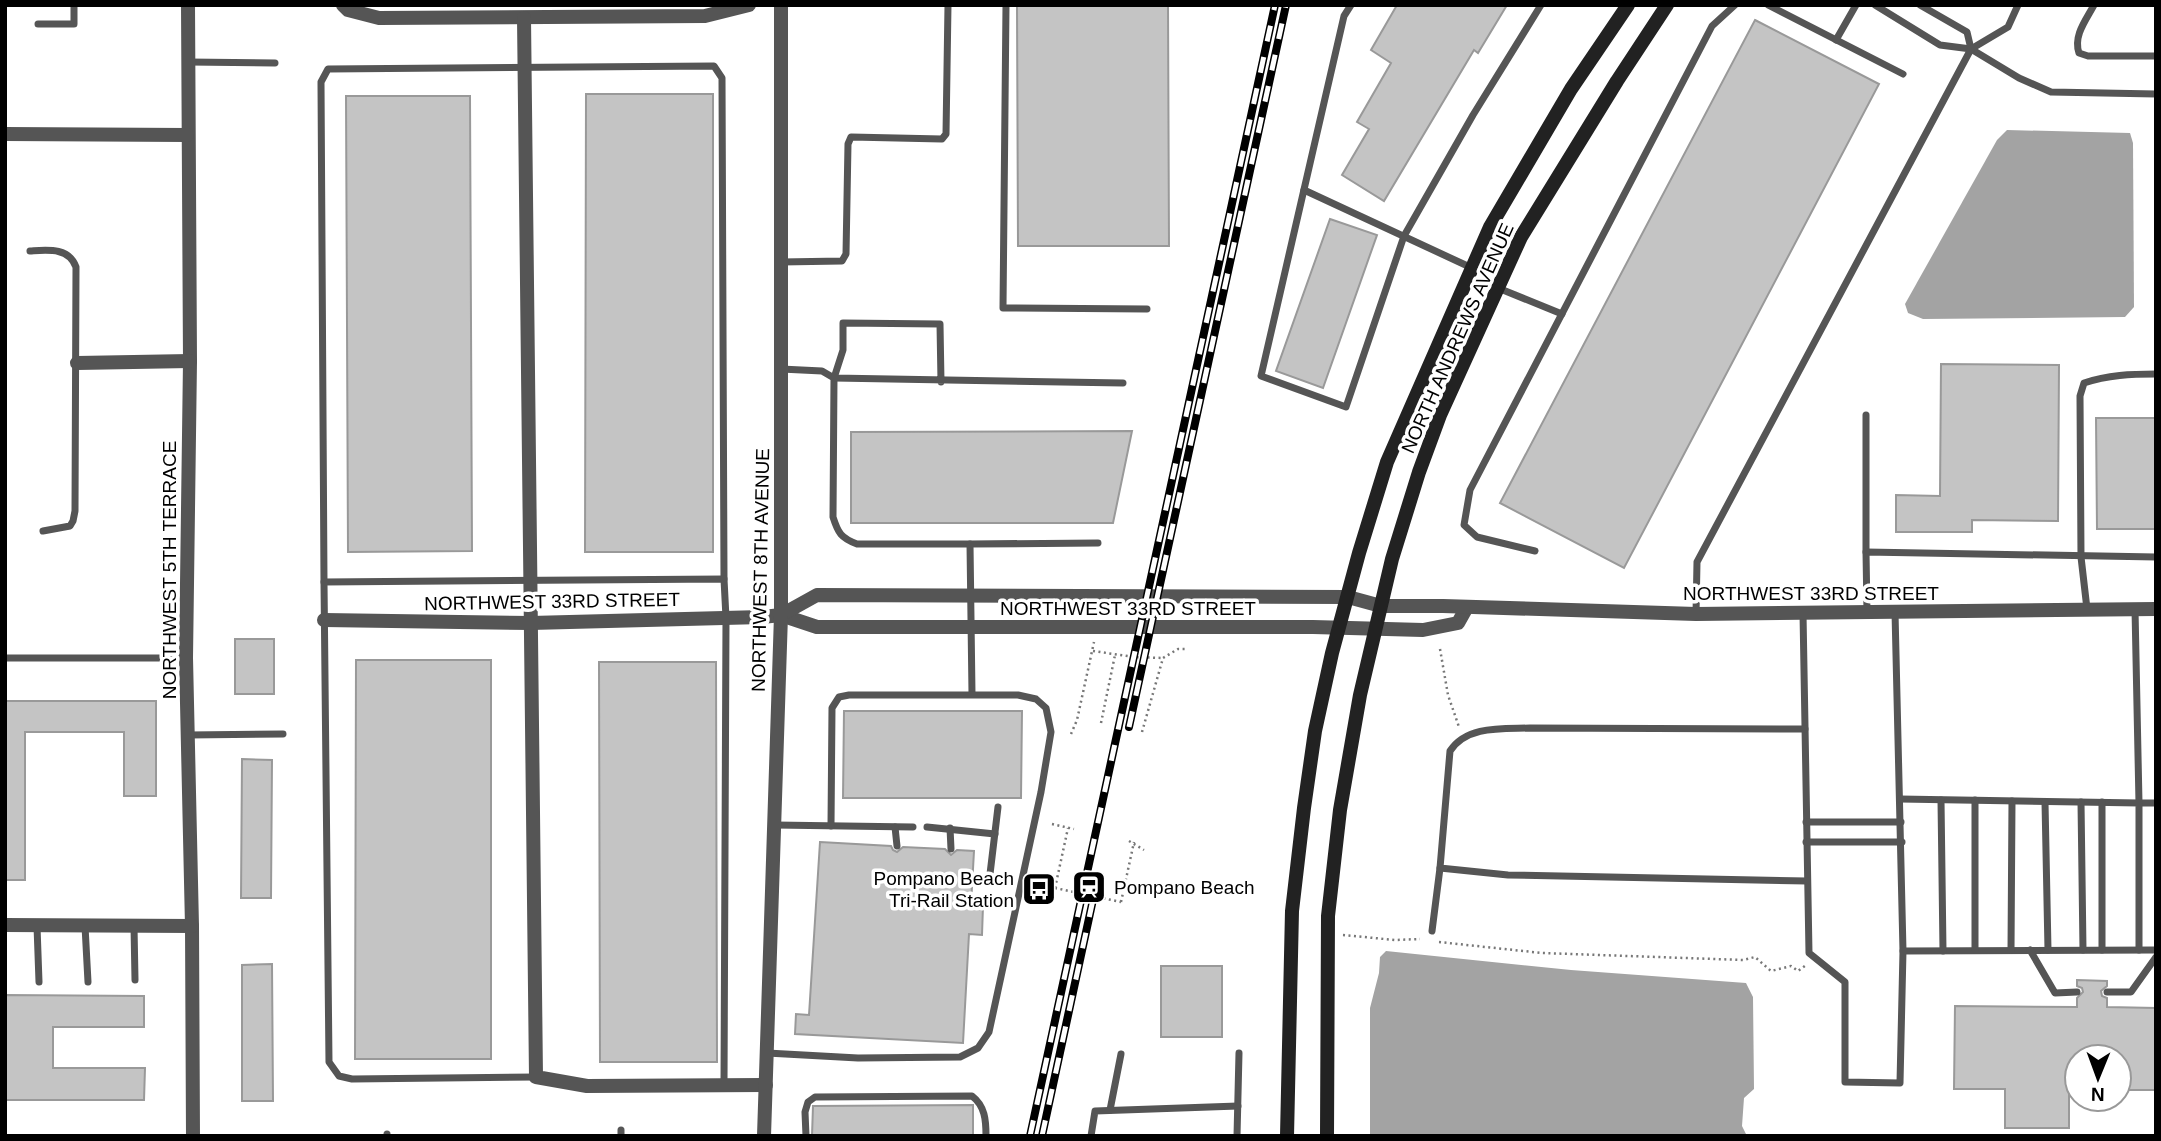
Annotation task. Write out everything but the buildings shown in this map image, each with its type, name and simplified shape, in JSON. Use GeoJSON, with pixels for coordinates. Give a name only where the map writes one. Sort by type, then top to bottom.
{"type":"FeatureCollection","features":[{"type":"Feature","properties":{"kind":"street","name":"NORTHWEST 5TH TERRACE"},"geometry":{"type":"LineString","coordinates":[[188,5],[190,361],[186,658],[193,1136]]}},
{"type":"Feature","properties":{"kind":"street"},"geometry":{"type":"LineString","coordinates":[[343,5],[348,10],[379,18],[433,12],[524,18],[705,16],[749,5]]}},
{"type":"Feature","properties":{"kind":"street","name":"NORTHWEST 8TH AVENUE"},"geometry":{"type":"LineString","coordinates":[[764,1136],[781,615],[781,5]]}},
{"type":"Feature","properties":{"kind":"street","name":"NORTH ANDREWS AVENUE"},"geometry":{"type":"LineString","coordinates":[[1287,1136],[1292,912],[1315,732],[1348,597],[1387,463],[1490,227],[1571,89],[1628,5]]}},
{"type":"Feature","properties":{"kind":"street","name":"NORTH ANDREWS AVENUE"},"geometry":{"type":"LineString","coordinates":[[1327,1136],[1328,916],[1340,810],[1360,695],[1392,559],[1440,415],[1521,237],[1667,5]]}},
{"type":"Feature","properties":{"kind":"street"},"geometry":{"type":"LineString","coordinates":[[524,18],[536,1077],[587,1086],[766,1086]]}},
{"type":"Feature","properties":{"kind":"street"},"geometry":{"type":"LineString","coordinates":[[5,134],[187,135]]}},
{"type":"Feature","properties":{"kind":"street"},"geometry":{"type":"LineString","coordinates":[[77,362],[190,361]]}},
{"type":"Feature","properties":{"kind":"street","name":"NORTHWEST 33RD STREET"},"geometry":{"type":"LineString","coordinates":[[781,615],[817,595],[1348,597],[1381,606],[1696,614],[2156,608]]}},
{"type":"Feature","properties":{"kind":"street","name":"NORTHWEST 33RD STREET"},"geometry":{"type":"LineString","coordinates":[[324,621],[531,623],[781,615],[817,627],[1340,627],[1423,630],[1458,623],[1467,607]]}},
{"type":"Feature","properties":{"kind":"street"},"geometry":{"type":"LineString","coordinates":[[5,925],[192,926]]}},
{"type":"Feature","properties":{"kind":"lane"},"geometry":{"type":"LineString","coordinates":[[38,24],[74,24],[74,5]]}},
{"type":"Feature","properties":{"kind":"lane"},"geometry":{"type":"LineString","coordinates":[[781,261],[842,261],[846,254],[848,144],[851,137],[942,139],[946,134],[948,5]]}},
{"type":"Feature","properties":{"kind":"lane"},"geometry":{"type":"LineString","coordinates":[[1006,5],[1003,308],[1147,309]]}},
{"type":"Feature","properties":{"kind":"lane"},"geometry":{"type":"LineString","coordinates":[[1350,5],[1345,16],[1261,376],[1346,407],[1404,236],[1473,115],[1541,5]]}},
{"type":"Feature","properties":{"kind":"lane"},"geometry":{"type":"LineString","coordinates":[[1535,551],[1477,537],[1464,525],[1470,490],[1712,26],[1735,5]]}},
{"type":"Feature","properties":{"kind":"lane"},"geometry":{"type":"LineString","coordinates":[[1768,5],[1903,74]]}},
{"type":"Feature","properties":{"kind":"lane"},"geometry":{"type":"LineString","coordinates":[[1836,40],[1856,5]]}},
{"type":"Feature","properties":{"kind":"lane"},"geometry":{"type":"LineString","coordinates":[[1875,5],[1940,45],[1971,49],[2019,78],[2051,92],[2156,94]]}},
{"type":"Feature","properties":{"kind":"lane"},"geometry":{"type":"LineString","coordinates":[[1920,5],[1967,32],[1971,49]]}},
{"type":"Feature","properties":{"kind":"lane"},"geometry":{"type":"LineString","coordinates":[[1696,614],[1697,562],[1971,49],[2008,27],[2018,5]]}},
{"type":"Feature","properties":{"kind":"lane"},"geometry":{"type":"LineString","coordinates":[[2094,5],[2078,35],[2077,46],[2080,53],[2088,56],[2156,56]]}},
{"type":"Feature","properties":{"kind":"lane"},"geometry":{"type":"LineString","coordinates":[[188,62],[275,63]]}},
{"type":"Feature","properties":{"kind":"lane"},"geometry":{"type":"LineString","coordinates":[[536,1077],[352,1079],[339,1076],[329,1062],[321,82],[328,69],[714,66],[722,78],[726,618],[724,1086]]}},
{"type":"Feature","properties":{"kind":"lane"},"geometry":{"type":"LineString","coordinates":[[1304,190],[1472,268]]}},
{"type":"Feature","properties":{"kind":"lane"},"geometry":{"type":"LineString","coordinates":[[30,251],[57,250],[74,260],[76,267],[77,362],[73,520],[69,526],[43,531]]}},
{"type":"Feature","properties":{"kind":"lane"},"geometry":{"type":"LineString","coordinates":[[1498,288],[1562,314]]}},
{"type":"Feature","properties":{"kind":"lane"},"geometry":{"type":"LineString","coordinates":[[942,382],[940,324],[843,323],[843,350],[834,379],[833,517],[838,533],[844,540],[857,544],[1098,543]]}},
{"type":"Feature","properties":{"kind":"lane"},"geometry":{"type":"LineString","coordinates":[[781,369],[822,371],[834,379],[1123,383]]}},
{"type":"Feature","properties":{"kind":"lane"},"geometry":{"type":"LineString","coordinates":[[2087,609],[2081,557],[2080,396],[2084,383],[2127,374],[2156,374]]}},
{"type":"Feature","properties":{"kind":"lane"},"geometry":{"type":"LineString","coordinates":[[1866,415],[1867,612]]}},
{"type":"Feature","properties":{"kind":"lane"},"geometry":{"type":"LineString","coordinates":[[970,544],[972,694]]}},
{"type":"Feature","properties":{"kind":"lane"},"geometry":{"type":"LineString","coordinates":[[1866,552],[2156,557]]}},
{"type":"Feature","properties":{"kind":"lane"},"geometry":{"type":"LineString","coordinates":[[324,582],[724,579]]}},
{"type":"Feature","properties":{"kind":"lane"},"geometry":{"type":"LineString","coordinates":[[2134,609],[2139,803],[2139,950]]}},
{"type":"Feature","properties":{"kind":"lane"},"geometry":{"type":"LineString","coordinates":[[1803,613],[1809,953],[1844,982],[1845,1082],[1900,1083],[1902,842],[1895,612]]}},
{"type":"Feature","properties":{"kind":"lane"},"geometry":{"type":"LineString","coordinates":[[5,658],[186,658]]}},
{"type":"Feature","properties":{"kind":"lane"},"geometry":{"type":"LineString","coordinates":[[767,1053],[858,1058],[960,1056],[978,1048],[989,1032],[1041,792],[1051,732],[1046,708],[1036,699],[1018,695],[839,697],[832,708],[831,826]]}},
{"type":"Feature","properties":{"kind":"lane"},"geometry":{"type":"LineString","coordinates":[[1432,931],[1450,751],[1455,743],[1471,734],[1486,730],[1530,728],[1805,730]]}},
{"type":"Feature","properties":{"kind":"lane"},"geometry":{"type":"LineString","coordinates":[[188,735],[283,734]]}},
{"type":"Feature","properties":{"kind":"lane"},"geometry":{"type":"LineString","coordinates":[[1900,799],[2156,803]]}},
{"type":"Feature","properties":{"kind":"lane"},"geometry":{"type":"LineString","coordinates":[[1941,800],[1943,951]]}},
{"type":"Feature","properties":{"kind":"lane"},"geometry":{"type":"LineString","coordinates":[[1975,800],[1975,950]]}},
{"type":"Feature","properties":{"kind":"lane"},"geometry":{"type":"LineString","coordinates":[[2011,950],[2012,801]]}},
{"type":"Feature","properties":{"kind":"lane"},"geometry":{"type":"LineString","coordinates":[[2045,802],[2048,950]]}},
{"type":"Feature","properties":{"kind":"lane"},"geometry":{"type":"LineString","coordinates":[[2081,802],[2084,950]]}},
{"type":"Feature","properties":{"kind":"lane"},"geometry":{"type":"LineString","coordinates":[[2102,802],[2102,950]]}},
{"type":"Feature","properties":{"kind":"lane"},"geometry":{"type":"LineString","coordinates":[[990,874],[998,807]]}},
{"type":"Feature","properties":{"kind":"lane"},"geometry":{"type":"LineString","coordinates":[[1806,822],[1901,822]]}},
{"type":"Feature","properties":{"kind":"lane"},"geometry":{"type":"LineString","coordinates":[[774,825],[913,827]]}},
{"type":"Feature","properties":{"kind":"lane"},"geometry":{"type":"LineString","coordinates":[[895,827],[897,846]]}},
{"type":"Feature","properties":{"kind":"lane"},"geometry":{"type":"LineString","coordinates":[[927,827],[995,834]]}},
{"type":"Feature","properties":{"kind":"lane"},"geometry":{"type":"LineString","coordinates":[[950,828],[951,849]]}},
{"type":"Feature","properties":{"kind":"lane"},"geometry":{"type":"LineString","coordinates":[[1806,842],[1902,842]]}},
{"type":"Feature","properties":{"kind":"lane"},"geometry":{"type":"LineString","coordinates":[[1440,868],[1508,875],[1807,881]]}},
{"type":"Feature","properties":{"kind":"lane"},"geometry":{"type":"LineString","coordinates":[[37,926],[39,982]]}},
{"type":"Feature","properties":{"kind":"lane"},"geometry":{"type":"LineString","coordinates":[[85,926],[88,982]]}},
{"type":"Feature","properties":{"kind":"lane"},"geometry":{"type":"LineString","coordinates":[[134,926],[135,980]]}},
{"type":"Feature","properties":{"kind":"lane"},"geometry":{"type":"LineString","coordinates":[[2030,950],[2055,992],[2077,992]]}},
{"type":"Feature","properties":{"kind":"lane"},"geometry":{"type":"LineString","coordinates":[[1903,951],[2156,950]]}},
{"type":"Feature","properties":{"kind":"lane"},"geometry":{"type":"LineString","coordinates":[[2107,992],[2131,992],[2156,957]]}},
{"type":"Feature","properties":{"kind":"lane"},"geometry":{"type":"LineString","coordinates":[[1237,1136],[1239,1053]]}},
{"type":"Feature","properties":{"kind":"lane"},"geometry":{"type":"LineString","coordinates":[[1110,1110],[1121,1054]]}},
{"type":"Feature","properties":{"kind":"lane"},"geometry":{"type":"LineString","coordinates":[[806,1136],[805,1112],[808,1102],[815,1097],[972,1096],[981,1102],[986,1136]]}},
{"type":"Feature","properties":{"kind":"lane"},"geometry":{"type":"LineString","coordinates":[[1091,1136],[1095,1111],[1238,1106]]}},
{"type":"Feature","properties":{"kind":"path"},"geometry":{"type":"LineString","coordinates":[[1071,734],[1077,720],[1094,642]]}},
{"type":"Feature","properties":{"kind":"path"},"geometry":{"type":"LineString","coordinates":[[1092,651],[1163,658],[1178,649],[1188,649]]}},
{"type":"Feature","properties":{"kind":"path"},"geometry":{"type":"LineString","coordinates":[[1440,649],[1448,695],[1459,727]]}},
{"type":"Feature","properties":{"kind":"path"},"geometry":{"type":"LineString","coordinates":[[1101,723],[1115,655]]}},
{"type":"Feature","properties":{"kind":"path"},"geometry":{"type":"LineString","coordinates":[[1142,732],[1163,658]]}},
{"type":"Feature","properties":{"kind":"path"},"geometry":{"type":"LineString","coordinates":[[1052,824],[1074,829]]}},
{"type":"Feature","properties":{"kind":"path"},"geometry":{"type":"LineString","coordinates":[[1069,828],[1055,888],[1121,902],[1131,842],[1144,850]]}},
{"type":"Feature","properties":{"kind":"path"},"geometry":{"type":"LineString","coordinates":[[1343,935],[1395,940],[1419,939],[1542,953],[1743,960],[1755,957],[1772,971],[1791,966],[1798,971],[1807,964]]}},
{"type":"Feature","properties":{"kind":"shaded area"},"geometry":{"type":"Polygon","coordinates":[[[2007,130],[2130,133],[2133,143],[2134,307],[2125,317],[1923,319],[1908,313],[1905,304],[1997,140],[2007,130]]]}},
{"type":"Feature","properties":{"kind":"shaded area"},"geometry":{"type":"Polygon","coordinates":[[[1386,951],[1571,970],[1746,983],[1753,997],[1754,1089],[1744,1098],[1742,1126],[1747,1136],[1370,1136],[1370,1008],[1380,957],[1386,951]]]}},
{"type":"Feature","properties":{"kind":"railway"},"geometry":{"type":"LineString","coordinates":[[1030,1136],[1275,5]]}},
{"type":"Feature","properties":{"kind":"railway"},"geometry":{"type":"LineString","coordinates":[[1129,727],[1286,5]]}},
{"type":"Feature","properties":{"kind":"railway"},"geometry":{"type":"LineString","coordinates":[[1042,1136],[1094,895]]}},
{"type":"Feature","properties":{"kind":"place","name":"Pompano Beach"},"geometry":{"type":"Point","coordinates":[1089,887]}},
{"type":"Feature","properties":{"kind":"place","name":"Pompano Beach Tri-Rail Station"},"geometry":{"type":"Point","coordinates":[1039,889]}}]}
